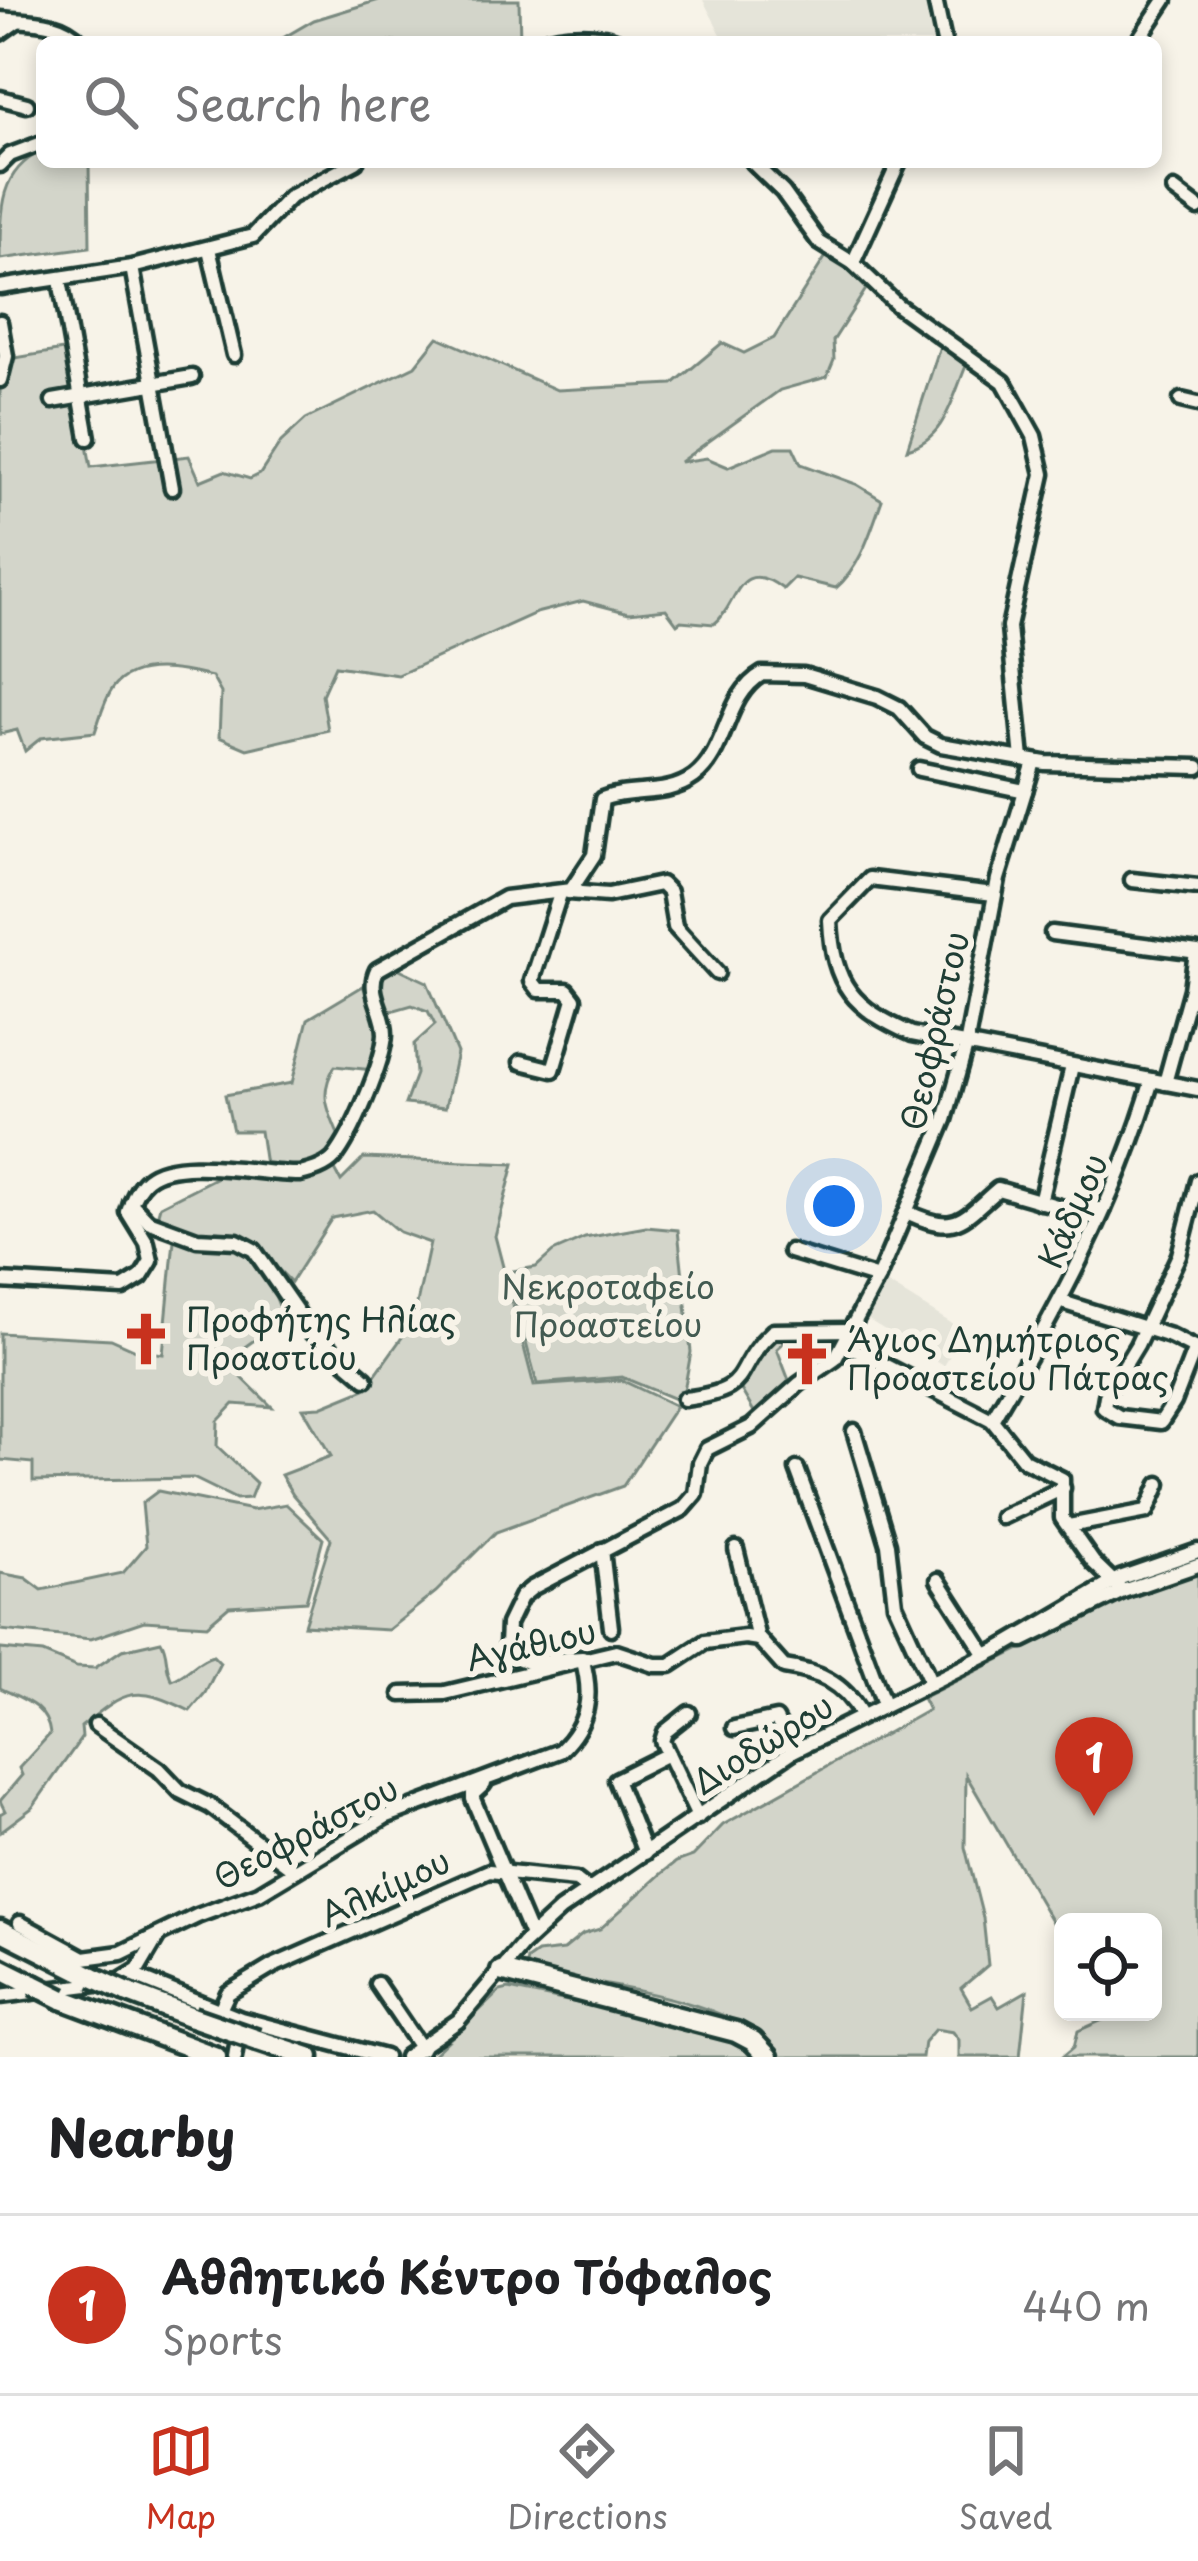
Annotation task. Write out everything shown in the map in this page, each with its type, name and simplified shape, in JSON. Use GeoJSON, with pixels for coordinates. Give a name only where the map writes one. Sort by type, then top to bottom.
{"type":"FeatureCollection","features":[{"type":"Feature","properties":{"kind":"highway"},"geometry":{"type":"LineString","coordinates":[[0,1930],[93,1977],[129,1984],[192,2017],[309,2057]]}},
{"type":"Feature","properties":{"kind":"highway"},"geometry":{"type":"LineString","coordinates":[[0,1968],[62,1999],[216,2057]]}},
{"type":"Feature","properties":{"kind":"highway"},"geometry":{"type":"LineString","coordinates":[[501,1971],[736,2032],[768,2057]]}},
{"type":"Feature","properties":{"kind":"street"},"geometry":{"type":"LineString","coordinates":[[935,0],[943,36]]}},
{"type":"Feature","properties":{"kind":"street"},"geometry":{"type":"LineString","coordinates":[[1141,36],[1165,0]]}},
{"type":"Feature","properties":{"kind":"street"},"geometry":{"type":"LineString","coordinates":[[0,19],[54,24],[75,36]]}},
{"type":"Feature","properties":{"kind":"street"},"geometry":{"type":"LineString","coordinates":[[0,33],[17,21]]}},
{"type":"Feature","properties":{"kind":"street"},"geometry":{"type":"LineString","coordinates":[[0,98],[27,105]]}},
{"type":"Feature","properties":{"kind":"street"},"geometry":{"type":"LineString","coordinates":[[0,165],[10,155],[36,145]]}},
{"type":"Feature","properties":{"kind":"street"},"geometry":{"type":"LineString","coordinates":[[0,287],[132,267],[257,234],[290,197],[345,168]]}},
{"type":"Feature","properties":{"kind":"street"},"geometry":{"type":"LineString","coordinates":[[758,168],[790,201],[815,239],[853,263],[897,305],[1004,382],[1040,448],[1043,475],[1009,627],[1028,760]]}},
{"type":"Feature","properties":{"kind":"street"},"geometry":{"type":"LineString","coordinates":[[853,263],[896,168]]}},
{"type":"Feature","properties":{"kind":"street"},"geometry":{"type":"LineString","coordinates":[[1174,190],[1198,208]]}},
{"type":"Feature","properties":{"kind":"street"},"geometry":{"type":"LineString","coordinates":[[209,249],[234,355]]}},
{"type":"Feature","properties":{"kind":"street"},"geometry":{"type":"LineString","coordinates":[[132,267],[172,488]]}},
{"type":"Feature","properties":{"kind":"street"},"geometry":{"type":"LineString","coordinates":[[60,280],[88,438]]}},
{"type":"Feature","properties":{"kind":"street"},"geometry":{"type":"LineString","coordinates":[[0,322],[6,356],[0,380]]}},
{"type":"Feature","properties":{"kind":"street"},"geometry":{"type":"LineString","coordinates":[[53,400],[193,377]]}},
{"type":"Feature","properties":{"kind":"street"},"geometry":{"type":"LineString","coordinates":[[1180,400],[1198,404]]}},
{"type":"Feature","properties":{"kind":"street"},"geometry":{"type":"LineString","coordinates":[[521,1062],[553,1070],[574,999],[567,990],[539,990],[532,981],[564,893],[581,878],[594,855],[602,799],[674,788],[699,773],[712,758],[745,689],[762,674],[789,672],[893,703],[933,743],[1028,760],[1198,767]]}},
{"type":"Feature","properties":{"kind":"street","name":"Θεοφράστου"},"geometry":{"type":"LineString","coordinates":[[20,1923],[84,1958],[121,1953],[248,1898],[385,1817],[560,1751],[576,1736],[589,1699],[582,1658],[527,1662],[512,1656],[508,1624],[521,1597],[532,1588],[688,1505],[696,1494],[707,1449],[762,1420],[799,1384],[835,1359],[878,1279],[936,1146],[966,1046],[994,894],[1025,791],[1028,760]]}},
{"type":"Feature","properties":{"kind":"street"},"geometry":{"type":"LineString","coordinates":[[919,769],[1025,791]]}},
{"type":"Feature","properties":{"kind":"street"},"geometry":{"type":"LineString","coordinates":[[994,894],[873,878],[830,920],[832,951],[847,990],[880,1022],[912,1034],[1198,1089]]}},
{"type":"Feature","properties":{"kind":"street"},"geometry":{"type":"LineString","coordinates":[[1132,880],[1198,886]]}},
{"type":"Feature","properties":{"kind":"street"},"geometry":{"type":"LineString","coordinates":[[0,1281],[111,1289],[131,1285],[151,1261],[148,1243],[128,1212],[143,1182],[165,1171],[192,1167],[285,1174],[313,1171],[334,1158],[382,1059],[385,1023],[372,986],[377,970],[505,898],[608,895],[661,884],[669,892],[675,927],[717,973]]}},
{"type":"Feature","properties":{"kind":"street"},"geometry":{"type":"LineString","coordinates":[[1052,934],[1197,952]]}},
{"type":"Feature","properties":{"kind":"street","name":"Κάδμου"},"geometry":{"type":"LineString","coordinates":[[992,1420],[1062,1302],[1104,1209],[1158,1082],[1191,989],[1197,952]]}},
{"type":"Feature","properties":{"kind":"street"},"geometry":{"type":"LineString","coordinates":[[1040,1202],[1072,1066]]}},
{"type":"Feature","properties":{"kind":"street"},"geometry":{"type":"LineString","coordinates":[[1062,1302],[1143,1327],[1197,1349],[1161,1422],[1150,1424],[1112,1414],[1103,1403],[1143,1327],[1179,1255],[1198,1180]]}},
{"type":"Feature","properties":{"kind":"street"},"geometry":{"type":"LineString","coordinates":[[907,1212],[945,1226],[973,1212],[998,1189],[1067,1208],[1104,1209]]}},
{"type":"Feature","properties":{"kind":"street"},"geometry":{"type":"LineString","coordinates":[[131,1203],[148,1221],[197,1239],[237,1241],[254,1250],[311,1332],[366,1379]]}},
{"type":"Feature","properties":{"kind":"street"},"geometry":{"type":"LineString","coordinates":[[790,1251],[878,1279]]}},
{"type":"Feature","properties":{"kind":"street"},"geometry":{"type":"LineString","coordinates":[[684,1399],[735,1385],[773,1330],[851,1330]]}},
{"type":"Feature","properties":{"kind":"street"},"geometry":{"type":"LineString","coordinates":[[844,1344],[992,1420],[1016,1452],[1060,1478],[1060,1511],[1118,1587],[1198,1565]]}},
{"type":"Feature","properties":{"kind":"street"},"geometry":{"type":"LineString","coordinates":[[854,1431],[888,1544],[895,1604],[931,1683]]}},
{"type":"Feature","properties":{"kind":"street"},"geometry":{"type":"LineString","coordinates":[[797,1469],[884,1704]]}},
{"type":"Feature","properties":{"kind":"street"},"geometry":{"type":"LineString","coordinates":[[1069,1526],[1147,1510],[1159,1484]]}},
{"type":"Feature","properties":{"kind":"street"},"geometry":{"type":"LineString","coordinates":[[1002,1517],[1063,1488]]}},
{"type":"Feature","properties":{"kind":"street"},"geometry":{"type":"LineString","coordinates":[[736,1549],[758,1639],[784,1667],[810,1670],[835,1682],[861,1714]]}},
{"type":"Feature","properties":{"kind":"street"},"geometry":{"type":"LineString","coordinates":[[602,1550],[611,1628]]}},
{"type":"Feature","properties":{"kind":"street","name":"Διοδώρου"},"geometry":{"type":"LineString","coordinates":[[406,2057],[458,2021],[530,1936],[589,1890],[793,1751],[1118,1587],[1154,1563],[1198,1551]]}},
{"type":"Feature","properties":{"kind":"street"},"geometry":{"type":"LineString","coordinates":[[938,1580],[992,1652]]}},
{"type":"Feature","properties":{"kind":"street","name":"Αγάθιου"},"geometry":{"type":"LineString","coordinates":[[401,1694],[446,1693],[508,1681],[582,1658],[626,1653],[655,1665],[670,1665],[705,1642],[758,1639]]}},
{"type":"Feature","properties":{"kind":"street"},"geometry":{"type":"LineString","coordinates":[[689,1713],[662,1736],[698,1817]]}},
{"type":"Feature","properties":{"kind":"street"},"geometry":{"type":"LineString","coordinates":[[734,1728],[776,1719],[793,1751]]}},
{"type":"Feature","properties":{"kind":"street"},"geometry":{"type":"LineString","coordinates":[[96,1725],[159,1769],[180,1791],[210,1806],[294,1870]]}},
{"type":"Feature","properties":{"kind":"street"},"geometry":{"type":"LineString","coordinates":[[645,1852],[616,1780],[668,1754]]}},
{"type":"Feature","properties":{"kind":"street"},"geometry":{"type":"LineString","coordinates":[[487,1778],[473,1799],[530,1936]]}},
{"type":"Feature","properties":{"kind":"street","name":"Αλκίμου"},"geometry":{"type":"LineString","coordinates":[[219,2012],[228,1993],[273,1966],[489,1870],[576,1880],[589,1890]]}},
{"type":"Feature","properties":{"kind":"street"},"geometry":{"type":"LineString","coordinates":[[129,1984],[159,1935]]}},
{"type":"Feature","properties":{"kind":"street"},"geometry":{"type":"LineString","coordinates":[[0,1996],[129,1984],[385,2057]]}},
{"type":"Feature","properties":{"kind":"street"},"geometry":{"type":"LineString","coordinates":[[377,1984],[422,2049]]}},
{"type":"Feature","properties":{"kind":"street"},"geometry":{"type":"LineString","coordinates":[[235,2057],[241,2019]]}},
{"type":"Feature","properties":{"kind":"shaded area"},"geometry":{"type":"Polygon","coordinates":[[[703,0],[925,0],[933,36],[722,36],[703,0]]]}},
{"type":"Feature","properties":{"kind":"shaded area"},"geometry":{"type":"Polygon","coordinates":[[[883,1281],[964,1331],[944,1366],[867,1319],[883,1281]]]}},
{"type":"Feature","properties":{"kind":"green space"},"geometry":{"type":"Polygon","coordinates":[[[379,0],[519,0],[520,36],[286,36],[314,20],[379,0]]]}},
{"type":"Feature","properties":{"kind":"green space"},"geometry":{"type":"Polygon","coordinates":[[[36,154],[36,168],[89,168],[90,247],[0,259],[5,193],[36,154]]]}},
{"type":"Feature","properties":{"kind":"green space"},"geometry":{"type":"Polygon","coordinates":[[[828,253],[868,286],[833,341],[834,360],[827,377],[780,390],[680,462],[707,458],[728,467],[776,447],[793,447],[801,464],[856,484],[882,500],[859,559],[836,588],[794,578],[783,589],[756,577],[740,587],[714,624],[677,624],[666,609],[629,613],[583,601],[536,613],[398,675],[335,666],[322,695],[328,730],[247,749],[219,737],[221,693],[212,677],[173,670],[146,670],[122,679],[107,698],[95,732],[41,738],[25,751],[17,730],[0,734],[0,389],[9,359],[69,349],[91,467],[189,456],[200,481],[224,471],[250,479],[260,474],[281,442],[306,419],[415,366],[438,337],[557,390],[673,384],[722,343],[744,353],[774,338],[828,253]]]}},
{"type":"Feature","properties":{"kind":"green space"},"geometry":{"type":"Polygon","coordinates":[[[941,343],[966,366],[939,427],[907,449],[941,343]]]}},
{"type":"Feature","properties":{"kind":"green space"},"geometry":{"type":"Polygon","coordinates":[[[389,964],[427,982],[457,1053],[445,1108],[405,1104],[416,1074],[414,1044],[435,1025],[428,1011],[412,1005],[388,1012],[378,980],[389,964]]]}},
{"type":"Feature","properties":{"kind":"green space"},"geometry":{"type":"Polygon","coordinates":[[[363,986],[379,1026],[378,1046],[374,1070],[335,1066],[330,1076],[327,1102],[340,1139],[317,1163],[265,1165],[260,1131],[233,1131],[225,1095],[292,1083],[308,1019],[363,986]]]}},
{"type":"Feature","properties":{"kind":"green space"},"geometry":{"type":"Polygon","coordinates":[[[364,1158],[514,1164],[495,1236],[534,1386],[621,1380],[676,1406],[623,1486],[496,1532],[436,1592],[388,1630],[304,1625],[331,1539],[281,1475],[331,1456],[303,1408],[321,1407],[365,1389],[413,1322],[430,1243],[399,1232],[373,1210],[332,1218],[291,1282],[252,1243],[196,1236],[156,1221],[160,1206],[223,1174],[333,1166],[341,1181],[364,1158]]]}},
{"type":"Feature","properties":{"kind":"green space","name":"Νεκροταφείο Προαστείου"},"geometry":{"type":"Polygon","coordinates":[[[646,1227],[678,1230],[691,1352],[682,1402],[622,1377],[537,1384],[507,1272],[536,1267],[553,1252],[585,1238],[646,1227]]]}},
{"type":"Feature","properties":{"kind":"green space"},"geometry":{"type":"Polygon","coordinates":[[[174,1240],[230,1244],[262,1261],[284,1319],[225,1361],[272,1407],[234,1404],[218,1421],[217,1446],[256,1483],[250,1498],[236,1499],[193,1478],[33,1481],[33,1463],[0,1460],[0,1333],[111,1339],[136,1350],[163,1354],[174,1240]]]}},
{"type":"Feature","properties":{"kind":"green space"},"geometry":{"type":"Polygon","coordinates":[[[791,1336],[777,1349],[790,1383],[757,1417],[740,1388],[771,1338],[791,1336]]]}},
{"type":"Feature","properties":{"kind":"green space"},"geometry":{"type":"Polygon","coordinates":[[[158,1491],[252,1510],[286,1504],[323,1539],[306,1601],[229,1606],[207,1625],[144,1621],[91,1639],[0,1630],[0,1573],[26,1578],[42,1590],[123,1573],[146,1546],[142,1503],[158,1491]]]}},
{"type":"Feature","properties":{"kind":"green space"},"geometry":{"type":"Polygon","coordinates":[[[1198,1570],[1198,2057],[1062,2057],[1074,2047],[1078,2031],[1100,2021],[1162,2021],[1162,1913],[1054,1913],[1054,1926],[966,1775],[965,1847],[983,1918],[988,1965],[961,1988],[972,2007],[992,1996],[999,2007],[1027,1991],[1020,2057],[959,2057],[959,2040],[953,2032],[935,2029],[924,2042],[922,2057],[779,2057],[760,2036],[700,2007],[525,1969],[527,1960],[537,1953],[563,1950],[583,1934],[600,1929],[676,1862],[693,1856],[723,1825],[928,1710],[922,1698],[1139,1590],[1198,1570]]]}},
{"type":"Feature","properties":{"kind":"green space"},"geometry":{"type":"Polygon","coordinates":[[[161,1641],[172,1680],[207,1658],[213,1656],[220,1663],[190,1711],[144,1694],[110,1704],[81,1727],[82,1737],[32,1808],[0,1832],[0,1814],[5,1811],[0,1801],[22,1775],[19,1768],[50,1734],[39,1710],[0,1688],[0,1649],[43,1653],[76,1667],[95,1668],[122,1650],[161,1641]]]}},
{"type":"Feature","properties":{"kind":"green space"},"geometry":{"type":"Polygon","coordinates":[[[509,1989],[699,2028],[741,2041],[760,2057],[431,2057],[500,1991],[509,1989]]]}},
{"type":"Feature","properties":{"kind":"place","name":"Προφήτης Ηλίας Προαστίου"},"geometry":{"type":"Point","coordinates":[146,1339]}},
{"type":"Feature","properties":{"kind":"place","name":"Άγιος Δημήτριος Προαστείου Πάτρας"},"geometry":{"type":"Point","coordinates":[807,1359]}},
{"type":"Feature","properties":{"kind":"place","name":"Αθλητικό Κέντρο Τόφαλος"},"geometry":{"type":"Point","coordinates":[1094,1816]}}]}
